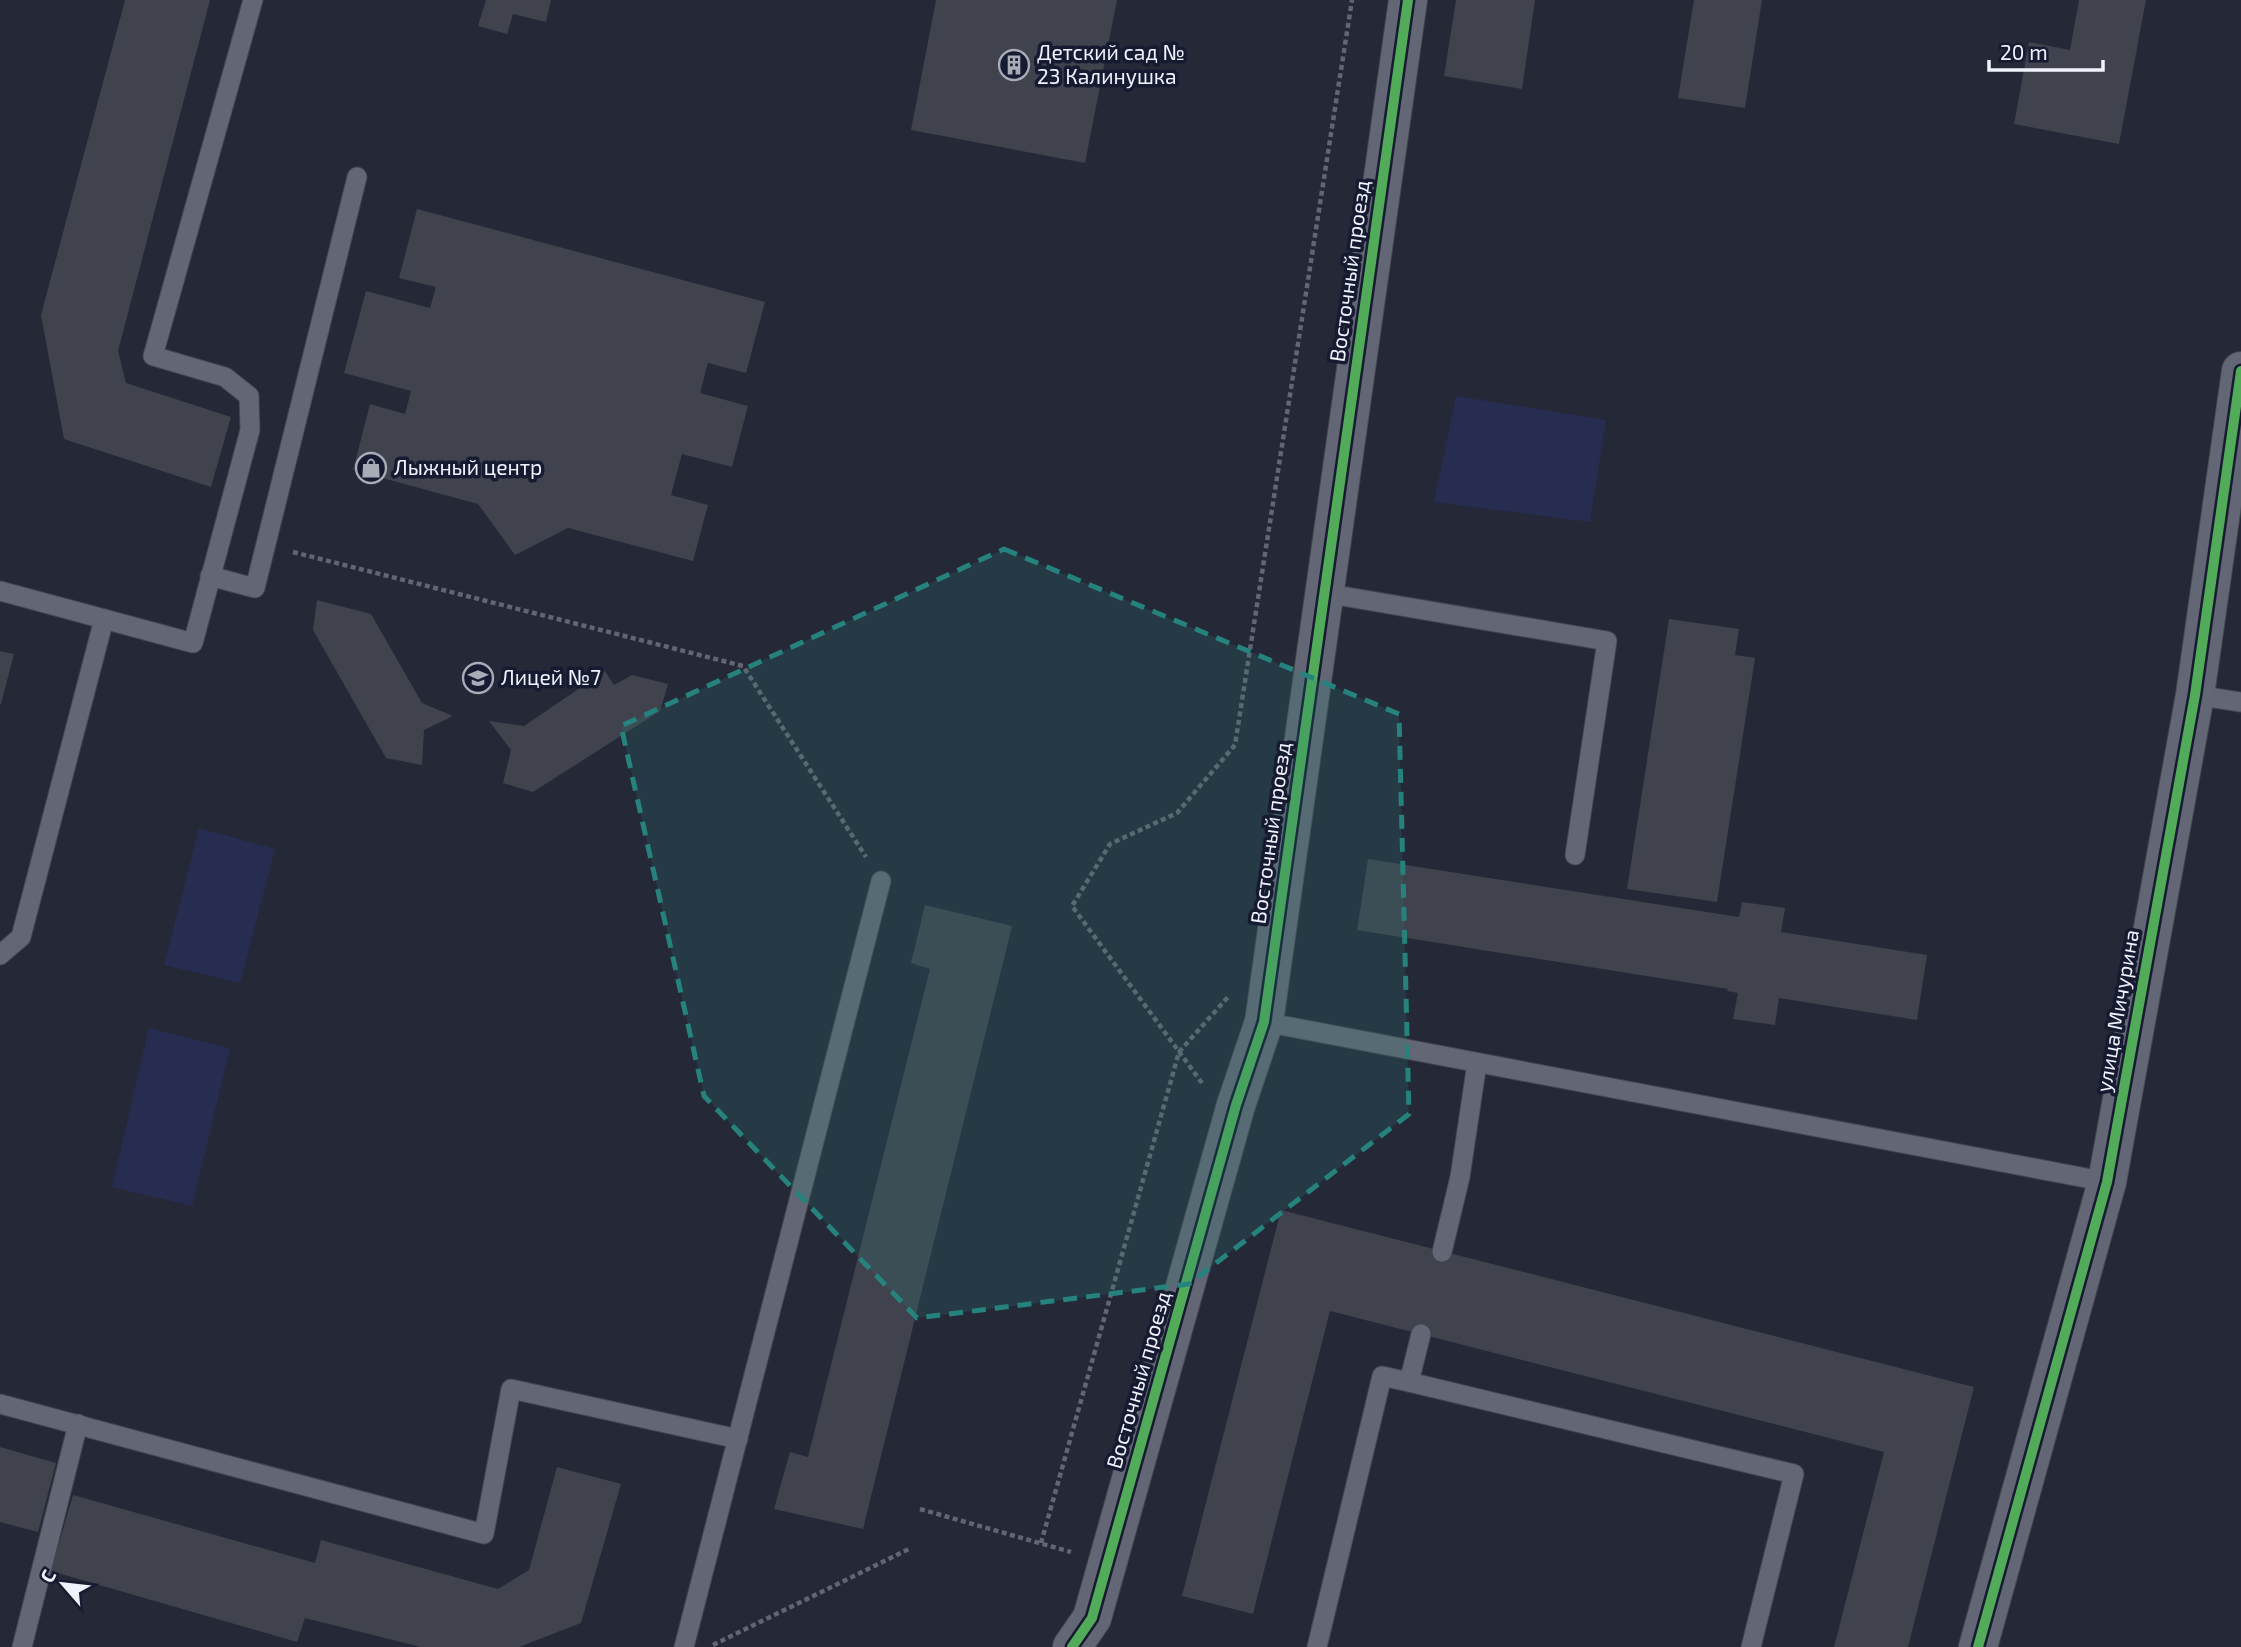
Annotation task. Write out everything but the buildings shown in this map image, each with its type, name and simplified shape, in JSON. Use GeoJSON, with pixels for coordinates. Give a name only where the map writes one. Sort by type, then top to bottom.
{"type":"FeatureCollection","features":[{"type":"Feature","properties":{"kind":"street","name":"Восточный проезд"},"geometry":{"type":"LineString","coordinates":[[1073,1647],[1092,1618],[1231,1123],[1264,1022],[1408,0]]}},
{"type":"Feature","properties":{"kind":"street","name":"улица Мичурина"},"geometry":{"type":"LineString","coordinates":[[1978,1647],[2107,1182],[2195,695],[2241,371]]}},
{"type":"Feature","properties":{"kind":"lane"},"geometry":{"type":"LineString","coordinates":[[0,591],[193,643],[250,430],[249,396],[225,377],[153,356],[253,0]]}},
{"type":"Feature","properties":{"kind":"lane"},"geometry":{"type":"LineString","coordinates":[[210,576],[255,588],[357,177]]}},
{"type":"Feature","properties":{"kind":"lane"},"geometry":{"type":"LineString","coordinates":[[1324,593],[1607,641],[1575,855]]}},
{"type":"Feature","properties":{"kind":"lane"},"geometry":{"type":"LineString","coordinates":[[0,955],[21,937],[104,619]]}},
{"type":"Feature","properties":{"kind":"lane"},"geometry":{"type":"LineString","coordinates":[[2195,695],[2241,702]]}},
{"type":"Feature","properties":{"kind":"lane"},"geometry":{"type":"LineString","coordinates":[[684,1647],[881,881]]}},
{"type":"Feature","properties":{"kind":"lane"},"geometry":{"type":"LineString","coordinates":[[1264,1022],[2107,1182]]}},
{"type":"Feature","properties":{"kind":"lane"},"geometry":{"type":"LineString","coordinates":[[1442,1252],[1460,1177],[1478,1063]]}},
{"type":"Feature","properties":{"kind":"lane"},"geometry":{"type":"LineString","coordinates":[[1409,1382],[1421,1334]]}},
{"type":"Feature","properties":{"kind":"lane"},"geometry":{"type":"LineString","coordinates":[[1317,1647],[1382,1376],[1794,1474],[1751,1647]]}},
{"type":"Feature","properties":{"kind":"lane"},"geometry":{"type":"LineString","coordinates":[[0,1404],[484,1534],[511,1390],[738,1439]]}},
{"type":"Feature","properties":{"kind":"lane"},"geometry":{"type":"LineString","coordinates":[[22,1647],[78,1424]]}},
{"type":"Feature","properties":{"kind":"path"},"geometry":{"type":"LineString","coordinates":[[1231,1123],[1072,906],[1110,844],[1177,813],[1235,745],[1352,0]]}},
{"type":"Feature","properties":{"kind":"path"},"geometry":{"type":"LineString","coordinates":[[267,545],[744,666],[881,881]]}},
{"type":"Feature","properties":{"kind":"path"},"geometry":{"type":"LineString","coordinates":[[1041,1543],[1180,1052],[1233,991]]}},
{"type":"Feature","properties":{"kind":"path"},"geometry":{"type":"LineString","coordinates":[[920,1508],[1108,1562]]}},
{"type":"Feature","properties":{"kind":"path"},"geometry":{"type":"LineString","coordinates":[[708,1647],[911,1548]]}},
{"type":"Feature","properties":{"kind":"highlighted area"},"geometry":{"type":"Polygon","coordinates":[[[1004,549],[1399,714],[1409,1114],[1189,1284],[917,1318],[704,1096],[621,726],[1004,549]]]}},
{"type":"Feature","properties":{"kind":"shaded area"},"geometry":{"type":"Polygon","coordinates":[[[1456,396],[1606,420],[1590,522],[1434,502],[1456,396]]]}},
{"type":"Feature","properties":{"kind":"shaded area"},"geometry":{"type":"Polygon","coordinates":[[[199,828],[275,849],[240,983],[164,965],[199,828]]]}},
{"type":"Feature","properties":{"kind":"shaded area"},"geometry":{"type":"Polygon","coordinates":[[[149,1028],[230,1048],[192,1206],[112,1187],[149,1028]]]}},
{"type":"Feature","properties":{"kind":"cycle path"},"geometry":{"type":"LineString","coordinates":[[1072,1647],[1092,1618],[1236,1105],[1264,1022],[1408,0]]}},
{"type":"Feature","properties":{"kind":"cycle path"},"geometry":{"type":"LineString","coordinates":[[1978,1647],[2107,1182],[2195,695],[2241,371]]}},
{"type":"Feature","properties":{"kind":"place","name":"Детский сад № 23 Калинушка"},"geometry":{"type":"Point","coordinates":[1014,65]}},
{"type":"Feature","properties":{"kind":"place","name":"Лыжный центр"},"geometry":{"type":"Point","coordinates":[371,468]}},
{"type":"Feature","properties":{"kind":"place","name":"Лицей №7"},"geometry":{"type":"Point","coordinates":[478,678]}}]}
